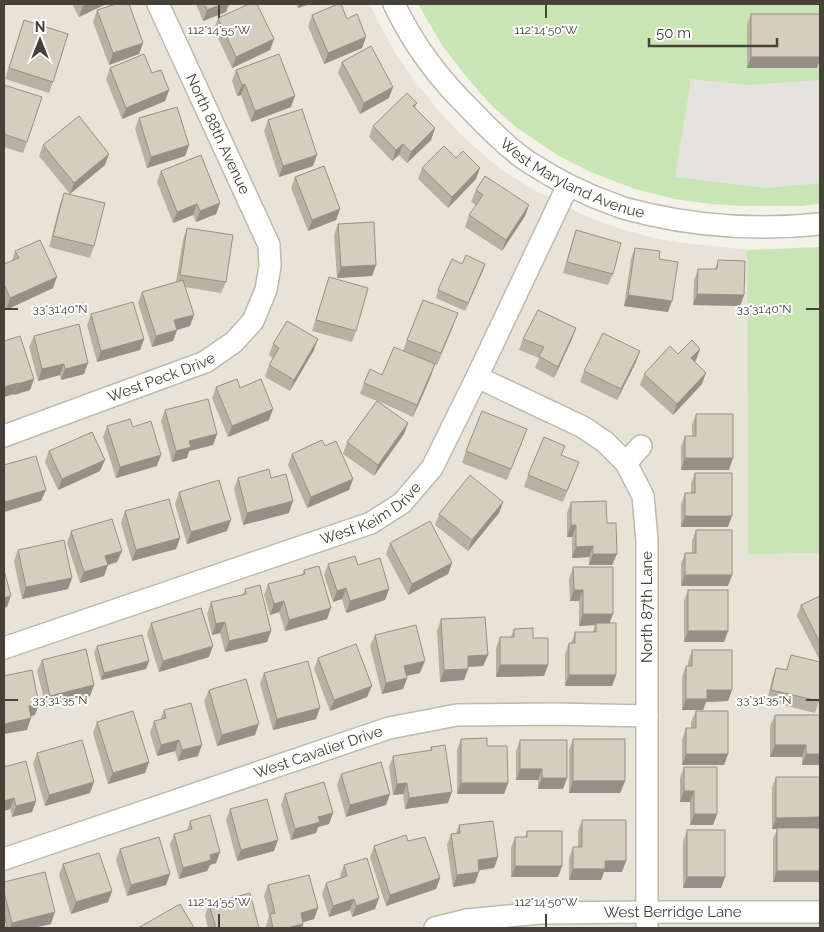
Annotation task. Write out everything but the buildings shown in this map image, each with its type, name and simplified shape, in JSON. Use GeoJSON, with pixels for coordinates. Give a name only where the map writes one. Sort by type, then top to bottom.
{"type":"FeatureCollection","features":[{"type":"Feature","properties":{"kind":"street","name":"North 88th Avenue"},"geometry":{"type":"LineString","coordinates":[[158,4],[261,226],[269,245],[270,266]]}},
{"type":"Feature","properties":{"kind":"street","name":"West Maryland Avenue"},"geometry":{"type":"LineString","coordinates":[[394,4],[417,47],[458,98],[482,122],[526,160],[568,186],[620,207],[674,220],[720,226],[766,227],[820,224]]}},
{"type":"Feature","properties":{"kind":"street","name":"West Keim Drive"},"geometry":{"type":"LineString","coordinates":[[4,648],[371,523],[402,502],[432,468],[568,186]]}},
{"type":"Feature","properties":{"kind":"street","name":"West Peck Drive"},"geometry":{"type":"LineString","coordinates":[[4,436],[205,362],[234,342],[253,322],[266,290],[270,266]]}},
{"type":"Feature","properties":{"kind":"street","name":"North 87th Lane"},"geometry":{"type":"LineString","coordinates":[[477,377],[583,427],[605,442],[626,463],[643,496],[647,540],[647,920]]}},
{"type":"Feature","properties":{"kind":"street"},"geometry":{"type":"LineString","coordinates":[[626,463],[641,446]]}},
{"type":"Feature","properties":{"kind":"street","name":"West Cavalier Drive"},"geometry":{"type":"LineString","coordinates":[[4,859],[389,728],[457,715],[555,714],[647,716]]}},
{"type":"Feature","properties":{"kind":"street","name":"West Berridge Lane"},"geometry":{"type":"LineString","coordinates":[[435,928],[467,920],[540,913],[647,920],[820,912]]}},
{"type":"Feature","properties":{"kind":"shaded area"},"geometry":{"type":"Polygon","coordinates":[[[4,4],[370,4],[395,53],[417,84],[461,135],[500,169],[536,191],[587,217],[624,230],[658,239],[747,250],[748,553],[820,553],[820,928],[4,928],[4,4]]]}},
{"type":"Feature","properties":{"kind":"shaded area"},"geometry":{"type":"Polygon","coordinates":[[[691,79],[749,85],[820,80],[820,183],[766,188],[675,177],[691,79]]]}},
{"type":"Feature","properties":{"kind":"green space"},"geometry":{"type":"Polygon","coordinates":[[[418,4],[820,4],[820,204],[802,206],[741,206],[711,204],[675,199],[635,189],[593,173],[559,156],[516,127],[489,103],[442,45],[418,4]]]}},
{"type":"Feature","properties":{"kind":"green space"},"geometry":{"type":"Polygon","coordinates":[[[820,247],[820,553],[748,554],[747,250],[820,247]]]}}]}
